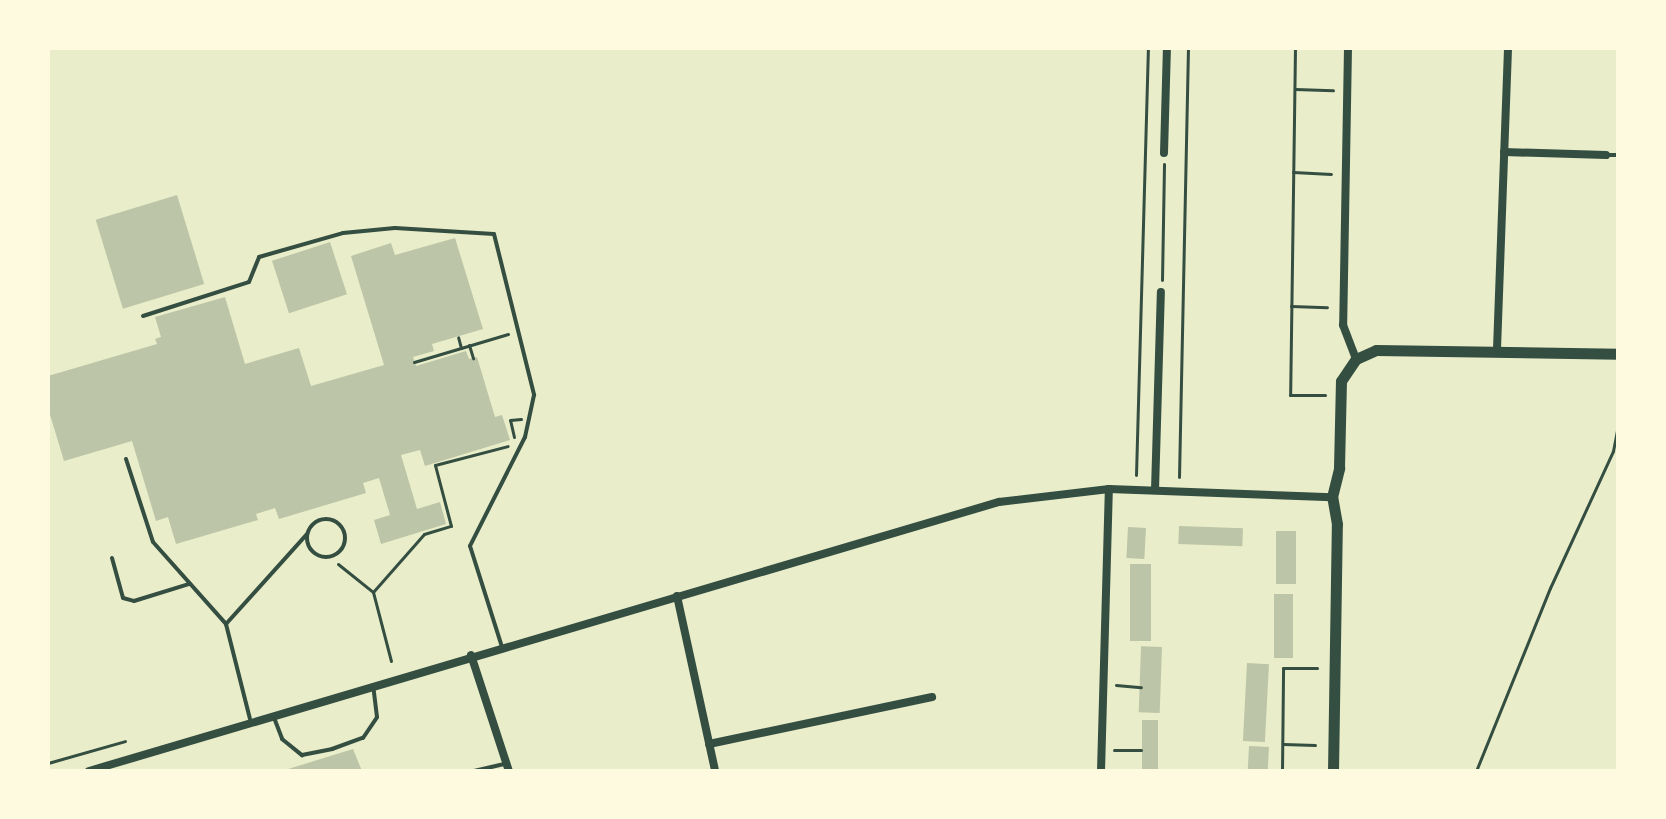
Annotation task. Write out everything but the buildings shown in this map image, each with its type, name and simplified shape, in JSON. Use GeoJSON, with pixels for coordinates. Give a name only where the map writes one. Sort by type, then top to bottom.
{"type":"FeatureCollection","features":[{"type":"Feature","properties":{"kind":"street"},"geometry":{"type":"LineString","coordinates":[[1164,153],[1167,48]]}},
{"type":"Feature","properties":{"kind":"street"},"geometry":{"type":"LineString","coordinates":[[1348,48],[1343,325],[1356,359]]}},
{"type":"Feature","properties":{"kind":"street"},"geometry":{"type":"LineString","coordinates":[[1497,349],[1508,48]]}},
{"type":"Feature","properties":{"kind":"street"},"geometry":{"type":"LineString","coordinates":[[1504,152],[1606,155]]}},
{"type":"Feature","properties":{"kind":"street"},"geometry":{"type":"LineString","coordinates":[[1155,490],[1161,292]]}},
{"type":"Feature","properties":{"kind":"street"},"geometry":{"type":"LineString","coordinates":[[1333,771],[1337,524],[1332,497],[1339,468],[1341,381],[1356,359],[1376,350],[1497,349],[1618,354]]}},
{"type":"Feature","properties":{"kind":"street"},"geometry":{"type":"LineString","coordinates":[[89,771],[250,719],[999,502],[1109,489],[1332,497]]}},
{"type":"Feature","properties":{"kind":"street"},"geometry":{"type":"LineString","coordinates":[[1101,771],[1109,489]]}},
{"type":"Feature","properties":{"kind":"street"},"geometry":{"type":"LineString","coordinates":[[677,596],[715,771]]}},
{"type":"Feature","properties":{"kind":"street"},"geometry":{"type":"LineString","coordinates":[[471,655],[507,768]]}},
{"type":"Feature","properties":{"kind":"street"},"geometry":{"type":"LineString","coordinates":[[709,744],[932,697]]}},
{"type":"Feature","properties":{"kind":"lane"},"geometry":{"type":"LineString","coordinates":[[1606,155],[1618,155]]}},
{"type":"Feature","properties":{"kind":"lane"},"geometry":{"type":"LineString","coordinates":[[143,316],[249,282],[259,257],[343,233],[395,228],[494,234],[532,375],[530,418],[470,546],[502,647]]}},
{"type":"Feature","properties":{"kind":"lane"},"geometry":{"type":"LineString","coordinates":[[126,459],[153,542],[226,624],[250,719]]}},
{"type":"Feature","properties":{"kind":"lane"},"geometry":{"type":"LineString","coordinates":[[226,624],[314,523],[326,518],[342,527],[345,540],[340,551],[322,557],[311,551],[307,534]]}},
{"type":"Feature","properties":{"kind":"lane"},"geometry":{"type":"LineString","coordinates":[[112,558],[123,598],[134,601],[189,583]]}},
{"type":"Feature","properties":{"kind":"lane"},"geometry":{"type":"LineString","coordinates":[[272,713],[282,739],[302,755],[332,749],[363,738],[377,717],[372,684]]}},
{"type":"Feature","properties":{"kind":"lane"},"geometry":{"type":"LineString","coordinates":[[474,771],[507,768]]}},
{"type":"Feature","properties":{"kind":"path"},"geometry":{"type":"LineString","coordinates":[[1136,475],[1148,48]]}},
{"type":"Feature","properties":{"kind":"path"},"geometry":{"type":"LineString","coordinates":[[1179,477],[1188,48]]}},
{"type":"Feature","properties":{"kind":"path"},"geometry":{"type":"LineString","coordinates":[[1295,48],[1290,395],[1325,395]]}},
{"type":"Feature","properties":{"kind":"path"},"geometry":{"type":"LineString","coordinates":[[1295,89],[1333,90]]}},
{"type":"Feature","properties":{"kind":"path"},"geometry":{"type":"LineString","coordinates":[[1161,292],[1164,153]]}},
{"type":"Feature","properties":{"kind":"path"},"geometry":{"type":"LineString","coordinates":[[1293,172],[1331,174]]}},
{"type":"Feature","properties":{"kind":"path"},"geometry":{"type":"LineString","coordinates":[[1291,306],[1327,307]]}},
{"type":"Feature","properties":{"kind":"path"},"geometry":{"type":"LineString","coordinates":[[414,362],[508,334],[510,339]]}},
{"type":"Feature","properties":{"kind":"path"},"geometry":{"type":"LineString","coordinates":[[458,337],[461,348]]}},
{"type":"Feature","properties":{"kind":"path"},"geometry":{"type":"LineString","coordinates":[[469,345],[473,358]]}},
{"type":"Feature","properties":{"kind":"path"},"geometry":{"type":"LineString","coordinates":[[373,592],[424,534],[451,526],[435,465],[516,444],[510,420],[530,418]]}},
{"type":"Feature","properties":{"kind":"path"},"geometry":{"type":"LineString","coordinates":[[1476,771],[1550,588],[1613,451],[1618,426]]}},
{"type":"Feature","properties":{"kind":"path"},"geometry":{"type":"LineString","coordinates":[[338,564],[373,592],[391,661]]}},
{"type":"Feature","properties":{"kind":"path"},"geometry":{"type":"LineString","coordinates":[[1282,771],[1283,668],[1317,668]]}},
{"type":"Feature","properties":{"kind":"path"},"geometry":{"type":"LineString","coordinates":[[1104,685],[1141,687]]}},
{"type":"Feature","properties":{"kind":"path"},"geometry":{"type":"LineString","coordinates":[[48,763],[125,741]]}},
{"type":"Feature","properties":{"kind":"path"},"geometry":{"type":"LineString","coordinates":[[1282,744],[1315,745]]}},
{"type":"Feature","properties":{"kind":"path"},"geometry":{"type":"LineString","coordinates":[[1102,750],[1141,750]]}}]}
